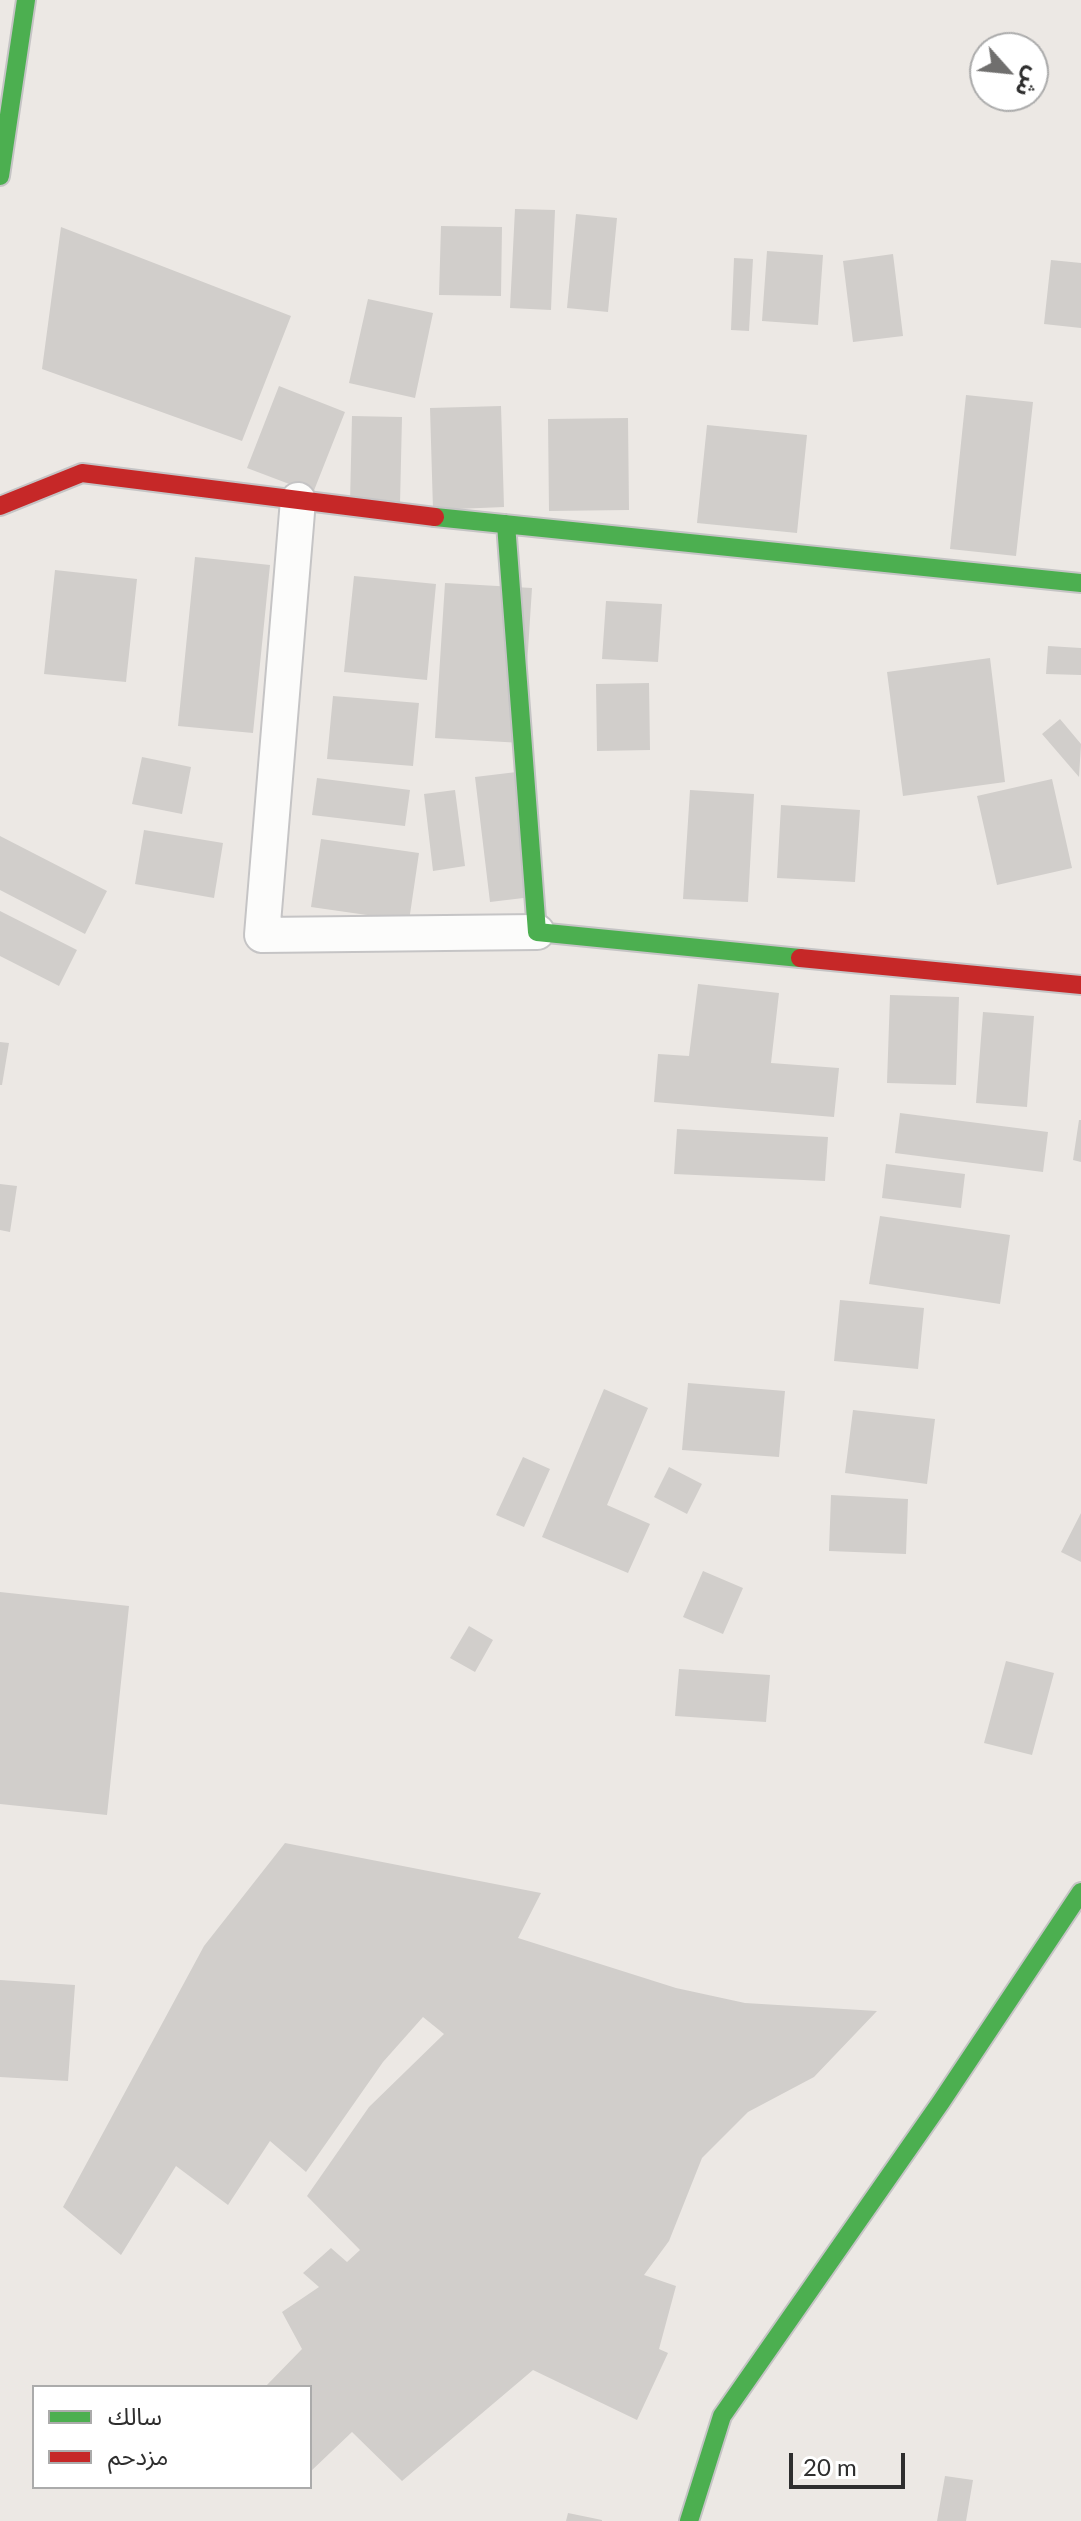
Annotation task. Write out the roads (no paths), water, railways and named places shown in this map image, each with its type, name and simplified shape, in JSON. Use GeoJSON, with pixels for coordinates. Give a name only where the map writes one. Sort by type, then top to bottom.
{"type":"FeatureCollection","features":[{"type":"Feature","properties":{"kind":"street"},"geometry":{"type":"LineString","coordinates":[[0,176],[26,0]]}},
{"type":"Feature","properties":{"kind":"street"},"geometry":{"type":"LineString","coordinates":[[2,494],[82,473],[506,524],[1081,583]]}},
{"type":"Feature","properties":{"kind":"street"},"geometry":{"type":"LineString","coordinates":[[298,500],[262,935],[537,932],[1081,985]]}},
{"type":"Feature","properties":{"kind":"street"},"geometry":{"type":"LineString","coordinates":[[506,524],[537,932]]}},
{"type":"Feature","properties":{"kind":"street"},"geometry":{"type":"LineString","coordinates":[[689,2521],[722,2416],[941,2102],[1081,1892]]}}]}
